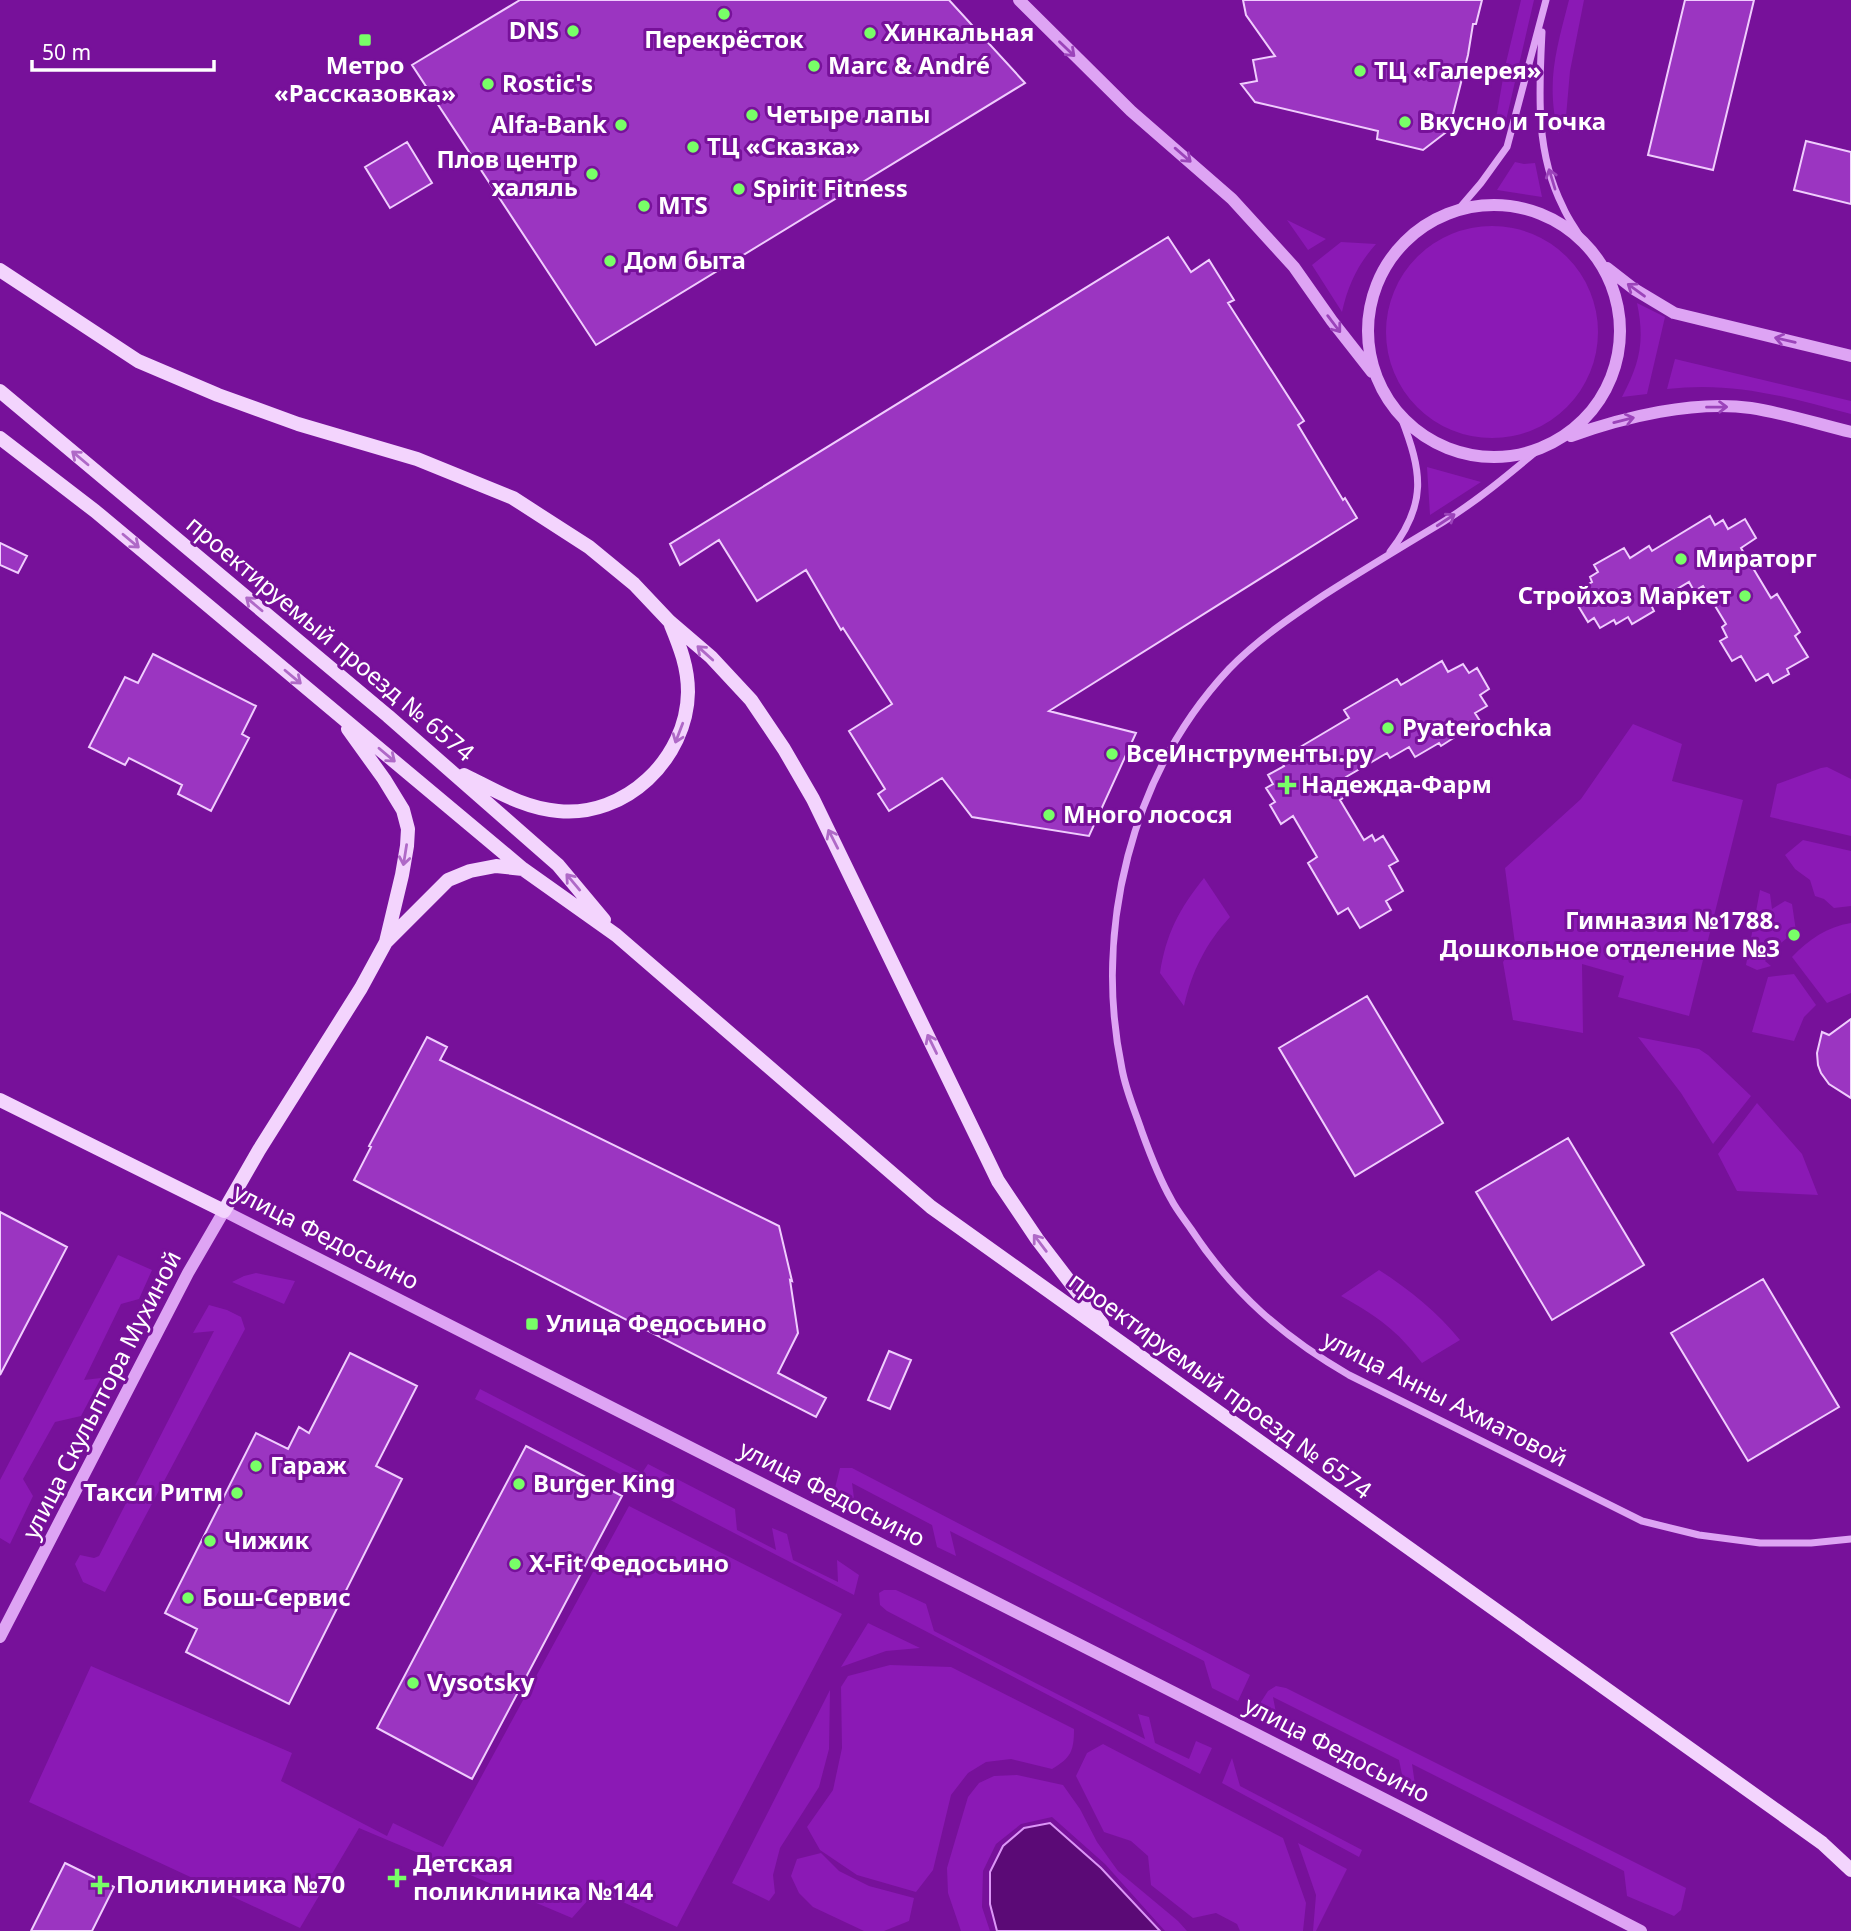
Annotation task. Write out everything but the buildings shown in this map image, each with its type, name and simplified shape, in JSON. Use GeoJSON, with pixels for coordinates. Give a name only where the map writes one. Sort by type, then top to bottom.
{"type":"FeatureCollection","features":[{"type":"Feature","properties":{"kind":"main road"},"geometry":{"type":"LineString","coordinates":[[0,270],[138,361],[218,395],[298,424],[417,459],[513,498],[589,547],[634,584],[669,621],[711,657],[751,700],[813,799],[999,1181],[1037,1239],[1112,1336]]}},
{"type":"Feature","properties":{"kind":"main road","name":"проектируемый проезд № 6574"},"geometry":{"type":"LineString","coordinates":[[0,391],[444,764],[558,865],[616,935]]}},
{"type":"Feature","properties":{"kind":"main road","name":"проектируемый проезд № 6574"},"geometry":{"type":"LineString","coordinates":[[0,438],[106,520],[523,869],[616,935],[931,1207],[1822,1843],[1851,1859]]}},
{"type":"Feature","properties":{"kind":"main road"},"geometry":{"type":"LineString","coordinates":[[444,764],[520,803],[561,812],[603,806],[641,786],[657,771],[669,754],[685,715],[687,672],[682,651],[669,621]]}},
{"type":"Feature","properties":{"kind":"main road"},"geometry":{"type":"LineString","coordinates":[[224,1211],[258,1150],[361,988],[386,942],[402,875],[408,829],[403,810],[384,779],[334,712]]}},
{"type":"Feature","properties":{"kind":"main road"},"geometry":{"type":"LineString","coordinates":[[386,942],[447,880],[470,871],[496,866],[523,869]]}},
{"type":"Feature","properties":{"kind":"main road","name":"улица Федосьино"},"geometry":{"type":"LineString","coordinates":[[0,1100],[224,1211]]}},
{"type":"Feature","properties":{"kind":"main road","name":"проектируемый проезд № 6574"},"geometry":{"type":"LineString","coordinates":[[1822,1843],[1851,1870]]}},
{"type":"Feature","properties":{"kind":"street"},"geometry":{"type":"LineString","coordinates":[[1019,0],[1131,111],[1232,199],[1294,268],[1377,379],[1401,417],[1424,436],[1444,447],[1465,454],[1503,457],[1525,454],[1621,420],[1709,407],[1751,408],[1851,432]]}},
{"type":"Feature","properties":{"kind":"street"},"geometry":{"type":"LineString","coordinates":[[1457,211],[1507,147],[1546,0]]}},
{"type":"Feature","properties":{"kind":"street"},"geometry":{"type":"LineString","coordinates":[[1542,17],[1539,111],[1544,151],[1563,208],[1608,276],[1618,304],[1621,334],[1617,364],[1606,391],[1588,416],[1553,443]]}},
{"type":"Feature","properties":{"kind":"street"},"geometry":{"type":"LineString","coordinates":[[1377,379],[1369,351],[1370,306],[1380,277],[1391,258],[1406,241],[1430,223],[1471,207],[1501,205],[1531,210],[1558,222],[1582,240]]}},
{"type":"Feature","properties":{"kind":"street"},"geometry":{"type":"LineString","coordinates":[[1601,263],[1634,289],[1674,313],[1851,356]]}},
{"type":"Feature","properties":{"kind":"street","name":"улица Анны Ахматовой"},"geometry":{"type":"LineString","coordinates":[[1387,555],[1410,522],[1418,492],[1418,467],[1401,417]]}},
{"type":"Feature","properties":{"kind":"street","name":"улица Анны Ахматовой"},"geometry":{"type":"LineString","coordinates":[[1539,449],[1500,482],[1456,513],[1303,609],[1268,635],[1230,669],[1205,699],[1175,744],[1146,802],[1135,832],[1124,873],[1115,929],[1112,970],[1114,1012],[1126,1086],[1170,1199],[1209,1257],[1264,1315],[1298,1343],[1349,1375],[1642,1521],[1699,1535],[1760,1543],[1811,1543],[1851,1539]]}},
{"type":"Feature","properties":{"kind":"street","name":"улица Скульптора Мухиной"},"geometry":{"type":"LineString","coordinates":[[0,1637],[188,1273],[224,1211]]}},
{"type":"Feature","properties":{"kind":"street","name":"улица Федосьино"},"geometry":{"type":"LineString","coordinates":[[224,1211],[1641,1931]]}},
{"type":"Feature","properties":{"kind":"shaded area"},"geometry":{"type":"Polygon","coordinates":[[[1521,0],[1534,0],[1504,129],[1494,130],[1505,67],[1521,0]]]}},
{"type":"Feature","properties":{"kind":"shaded area"},"geometry":{"type":"Polygon","coordinates":[[[1569,0],[1584,0],[1570,71],[1565,128],[1558,133],[1554,114],[1554,66],[1569,0]]]}},
{"type":"Feature","properties":{"kind":"shaded area"},"geometry":{"type":"Polygon","coordinates":[[[1515,162],[1535,163],[1542,197],[1497,190],[1515,162]]]}},
{"type":"Feature","properties":{"kind":"shaded area"},"geometry":{"type":"Polygon","coordinates":[[[1287,220],[1326,239],[1308,250],[1287,220]]]}},
{"type":"Feature","properties":{"kind":"shaded area"},"geometry":{"type":"Polygon","coordinates":[[[1492,226],[1513,228],[1532,234],[1567,257],[1590,292],[1596,311],[1596,353],[1590,372],[1567,407],[1532,430],[1513,436],[1492,438],[1471,436],[1452,430],[1417,407],[1394,372],[1388,353],[1386,332],[1388,311],[1394,292],[1417,257],[1452,234],[1471,228],[1492,226]]]}},
{"type":"Feature","properties":{"kind":"shaded area"},"geometry":{"type":"Polygon","coordinates":[[[1341,242],[1376,244],[1354,275],[1342,312],[1312,265],[1341,242]]]}},
{"type":"Feature","properties":{"kind":"shaded area"},"geometry":{"type":"Polygon","coordinates":[[[1637,303],[1665,317],[1647,394],[1622,397],[1637,362],[1641,340],[1637,303]]]}},
{"type":"Feature","properties":{"kind":"shaded area"},"geometry":{"type":"Polygon","coordinates":[[[1675,359],[1851,401],[1851,414],[1738,389],[1667,389],[1675,359]]]}},
{"type":"Feature","properties":{"kind":"shaded area"},"geometry":{"type":"Polygon","coordinates":[[[1427,467],[1481,482],[1430,515],[1427,467]]]}},
{"type":"Feature","properties":{"kind":"shaded area"},"geometry":{"type":"Polygon","coordinates":[[[1633,724],[1682,744],[1672,781],[1743,800],[1689,1016],[1618,997],[1624,976],[1582,964],[1583,1033],[1513,1020],[1503,962],[1515,944],[1505,868],[1581,799],[1633,724]]]}},
{"type":"Feature","properties":{"kind":"shaded area"},"geometry":{"type":"Polygon","coordinates":[[[1827,767],[1851,779],[1851,836],[1770,817],[1777,784],[1827,767]]]}},
{"type":"Feature","properties":{"kind":"shaded area"},"geometry":{"type":"Polygon","coordinates":[[[1803,840],[1851,851],[1851,906],[1834,908],[1824,899],[1815,896],[1810,880],[1795,869],[1785,855],[1803,840]]]}},
{"type":"Feature","properties":{"kind":"shaded area"},"geometry":{"type":"Polygon","coordinates":[[[1204,878],[1230,917],[1201,958],[1184,1006],[1160,973],[1175,922],[1204,878]]]}},
{"type":"Feature","properties":{"kind":"shaded area"},"geometry":{"type":"Polygon","coordinates":[[[1760,890],[1770,894],[1772,909],[1785,901],[1792,904],[1796,931],[1777,946],[1765,961],[1771,966],[1757,970],[1746,965],[1760,890]]]}},
{"type":"Feature","properties":{"kind":"shaded area"},"geometry":{"type":"Polygon","coordinates":[[[1851,923],[1851,993],[1827,1003],[1792,957],[1819,935],[1834,927],[1851,923]]]}},
{"type":"Feature","properties":{"kind":"shaded area"},"geometry":{"type":"Polygon","coordinates":[[[1794,974],[1816,1005],[1804,1017],[1794,1041],[1752,1032],[1768,977],[1794,974]]]}},
{"type":"Feature","properties":{"kind":"shaded area"},"geometry":{"type":"Polygon","coordinates":[[[1638,1037],[1699,1049],[1751,1096],[1713,1144],[1681,1093],[1638,1037]]]}},
{"type":"Feature","properties":{"kind":"shaded area"},"geometry":{"type":"Polygon","coordinates":[[[1757,1103],[1802,1154],[1818,1195],[1737,1191],[1718,1154],[1757,1103]]]}},
{"type":"Feature","properties":{"kind":"shaded area"},"geometry":{"type":"Polygon","coordinates":[[[118,1255],[152,1270],[139,1299],[121,1304],[84,1380],[101,1378],[81,1416],[55,1422],[23,1479],[33,1496],[10,1544],[0,1538],[0,1480],[118,1255]]]}},
{"type":"Feature","properties":{"kind":"shaded area"},"geometry":{"type":"Polygon","coordinates":[[[1379,1270],[1422,1302],[1460,1340],[1422,1363],[1386,1325],[1341,1296],[1379,1270]]]}},
{"type":"Feature","properties":{"kind":"shaded area"},"geometry":{"type":"Polygon","coordinates":[[[256,1273],[295,1281],[284,1304],[232,1282],[256,1273]]]}},
{"type":"Feature","properties":{"kind":"shaded area"},"geometry":{"type":"Polygon","coordinates":[[[209,1305],[241,1317],[245,1329],[105,1592],[83,1582],[75,1564],[80,1555],[94,1558],[99,1556],[214,1331],[193,1333],[209,1305]]]}},
{"type":"Feature","properties":{"kind":"shaded area"},"geometry":{"type":"Polygon","coordinates":[[[480,1389],[642,1473],[648,1464],[735,1509],[737,1530],[776,1550],[772,1528],[787,1534],[793,1560],[838,1582],[837,1560],[859,1575],[854,1595],[475,1399],[480,1389]]]}},
{"type":"Feature","properties":{"kind":"shaded area"},"geometry":{"type":"Polygon","coordinates":[[[840,1468],[852,1468],[1250,1675],[1238,1701],[1212,1688],[1204,1661],[950,1531],[956,1556],[937,1547],[932,1525],[852,1483],[855,1506],[834,1492],[840,1468]]]}},
{"type":"Feature","properties":{"kind":"shaded area"},"geometry":{"type":"Polygon","coordinates":[[[629,1506],[842,1614],[677,1927],[597,1890],[572,1918],[359,1828],[300,1928],[29,1802],[91,1666],[292,1753],[281,1781],[387,1836],[393,1823],[443,1847],[629,1506]]]}},
{"type":"Feature","properties":{"kind":"shaded area"},"geometry":{"type":"Polygon","coordinates":[[[896,1590],[926,1604],[934,1631],[1145,1739],[1138,1714],[1149,1717],[1155,1743],[1189,1759],[1196,1741],[1212,1748],[1200,1774],[887,1611],[880,1605],[879,1593],[896,1590]]]}},
{"type":"Feature","properties":{"kind":"shaded area"},"geometry":{"type":"Polygon","coordinates":[[[868,1623],[920,1648],[886,1651],[841,1667],[868,1623]]]}},
{"type":"Feature","properties":{"kind":"shaded area"},"geometry":{"type":"Polygon","coordinates":[[[890,1665],[951,1667],[1074,1729],[1070,1753],[1052,1769],[1011,1759],[986,1762],[968,1773],[951,1795],[933,1870],[916,1892],[857,1875],[820,1850],[807,1827],[833,1790],[842,1748],[841,1687],[848,1676],[890,1665]]]}},
{"type":"Feature","properties":{"kind":"shaded area"},"geometry":{"type":"Polygon","coordinates":[[[1276,1686],[1286,1688],[1686,1888],[1681,1910],[1674,1916],[1627,1896],[1624,1871],[1412,1764],[1416,1791],[1404,1784],[1399,1760],[1273,1697],[1277,1718],[1257,1708],[1268,1691],[1276,1686]]]}},
{"type":"Feature","properties":{"kind":"shaded area"},"geometry":{"type":"Polygon","coordinates":[[[830,1690],[829,1749],[819,1787],[780,1848],[773,1875],[775,1893],[769,1901],[732,1883],[830,1690]]]}},
{"type":"Feature","properties":{"kind":"shaded area"},"geometry":{"type":"Polygon","coordinates":[[[1103,1744],[1283,1838],[1306,1903],[1303,1931],[1240,1931],[1237,1924],[1216,1913],[1193,1918],[1151,1885],[1148,1856],[1131,1841],[1104,1832],[1076,1776],[1087,1753],[1103,1744]]]}},
{"type":"Feature","properties":{"kind":"shaded area"},"geometry":{"type":"Polygon","coordinates":[[[1232,1758],[1240,1786],[1362,1850],[1359,1857],[1222,1783],[1232,1758]]]}},
{"type":"Feature","properties":{"kind":"shaded area"},"geometry":{"type":"Polygon","coordinates":[[[1017,1775],[1063,1785],[1118,1871],[1187,1931],[1165,1931],[1105,1864],[1052,1817],[1021,1824],[996,1844],[983,1871],[982,1907],[990,1931],[961,1931],[948,1893],[947,1868],[968,1797],[979,1783],[994,1776],[1017,1775]]]}},
{"type":"Feature","properties":{"kind":"shaded area"},"geometry":{"type":"Polygon","coordinates":[[[1050,1823],[1101,1868],[1160,1931],[997,1931],[990,1904],[990,1872],[1003,1846],[1024,1828],[1050,1823]]]}},
{"type":"Feature","properties":{"kind":"shaded area"},"geometry":{"type":"Polygon","coordinates":[[[1298,1843],[1347,1869],[1316,1931],[1313,1931],[1316,1895],[1298,1843]]]}},
{"type":"Feature","properties":{"kind":"shaded area"},"geometry":{"type":"Polygon","coordinates":[[[821,1853],[839,1871],[869,1886],[914,1898],[909,1921],[884,1931],[864,1931],[813,1907],[799,1893],[791,1876],[797,1859],[821,1853]]]}},
{"type":"Feature","properties":{"kind":"place","name":"Перекрёсток"},"geometry":{"type":"Point","coordinates":[724,14]}},
{"type":"Feature","properties":{"kind":"place","name":"DNS"},"geometry":{"type":"Point","coordinates":[573,31]}},
{"type":"Feature","properties":{"kind":"place","name":"Хинкальная"},"geometry":{"type":"Point","coordinates":[870,33]}},
{"type":"Feature","properties":{"kind":"place","name":"Метро «Рассказовка»"},"geometry":{"type":"Point","coordinates":[365,40]}},
{"type":"Feature","properties":{"kind":"place","name":"Marc & André"},"geometry":{"type":"Point","coordinates":[814,66]}},
{"type":"Feature","properties":{"kind":"place","name":"ТЦ «Галерея»"},"geometry":{"type":"Point","coordinates":[1360,71]}},
{"type":"Feature","properties":{"kind":"place","name":"Rostic's"},"geometry":{"type":"Point","coordinates":[488,84]}},
{"type":"Feature","properties":{"kind":"place","name":"Четыре лапы"},"geometry":{"type":"Point","coordinates":[752,115]}},
{"type":"Feature","properties":{"kind":"place","name":"Вкусно и Точка"},"geometry":{"type":"Point","coordinates":[1405,122]}},
{"type":"Feature","properties":{"kind":"place","name":"Alfa-Bank"},"geometry":{"type":"Point","coordinates":[621,125]}},
{"type":"Feature","properties":{"kind":"place","name":"ТЦ «Сказка»"},"geometry":{"type":"Point","coordinates":[693,147]}},
{"type":"Feature","properties":{"kind":"place","name":"Плов центр халяль"},"geometry":{"type":"Point","coordinates":[592,174]}},
{"type":"Feature","properties":{"kind":"place","name":"Spirit Fitness"},"geometry":{"type":"Point","coordinates":[739,189]}},
{"type":"Feature","properties":{"kind":"place","name":"MTS"},"geometry":{"type":"Point","coordinates":[644,206]}},
{"type":"Feature","properties":{"kind":"place","name":"Дом быта"},"geometry":{"type":"Point","coordinates":[610,261]}},
{"type":"Feature","properties":{"kind":"place","name":"Мираторг"},"geometry":{"type":"Point","coordinates":[1681,559]}},
{"type":"Feature","properties":{"kind":"place","name":"Стройхоз Маркет"},"geometry":{"type":"Point","coordinates":[1745,596]}},
{"type":"Feature","properties":{"kind":"place","name":"Pyaterochka"},"geometry":{"type":"Point","coordinates":[1388,728]}},
{"type":"Feature","properties":{"kind":"place","name":"ВсеИнструменты.ру"},"geometry":{"type":"Point","coordinates":[1112,754]}},
{"type":"Feature","properties":{"kind":"place","name":"Надежда-Фарм"},"geometry":{"type":"Point","coordinates":[1287,785]}},
{"type":"Feature","properties":{"kind":"place","name":"Много лосося"},"geometry":{"type":"Point","coordinates":[1049,815]}},
{"type":"Feature","properties":{"kind":"place","name":"Гимназия №1788. Дошкольное отделение №3"},"geometry":{"type":"Point","coordinates":[1794,935]}},
{"type":"Feature","properties":{"kind":"place","name":"Улица Федосьино"},"geometry":{"type":"Point","coordinates":[532,1324]}},
{"type":"Feature","properties":{"kind":"place","name":"Гараж"},"geometry":{"type":"Point","coordinates":[256,1466]}},
{"type":"Feature","properties":{"kind":"place","name":"Burger King"},"geometry":{"type":"Point","coordinates":[519,1484]}},
{"type":"Feature","properties":{"kind":"place","name":"Такси Ритм"},"geometry":{"type":"Point","coordinates":[237,1493]}},
{"type":"Feature","properties":{"kind":"place","name":"Чижик"},"geometry":{"type":"Point","coordinates":[210,1541]}},
{"type":"Feature","properties":{"kind":"place","name":"X-Fit Федосьино"},"geometry":{"type":"Point","coordinates":[515,1564]}},
{"type":"Feature","properties":{"kind":"place","name":"Бош-Сервис"},"geometry":{"type":"Point","coordinates":[188,1598]}},
{"type":"Feature","properties":{"kind":"place","name":"Vysotsky"},"geometry":{"type":"Point","coordinates":[413,1683]}},
{"type":"Feature","properties":{"kind":"place","name":"Детская поликлиника №144"},"geometry":{"type":"Point","coordinates":[397,1878]}},
{"type":"Feature","properties":{"kind":"place","name":"Поликлиника №70"},"geometry":{"type":"Point","coordinates":[100,1885]}}]}
